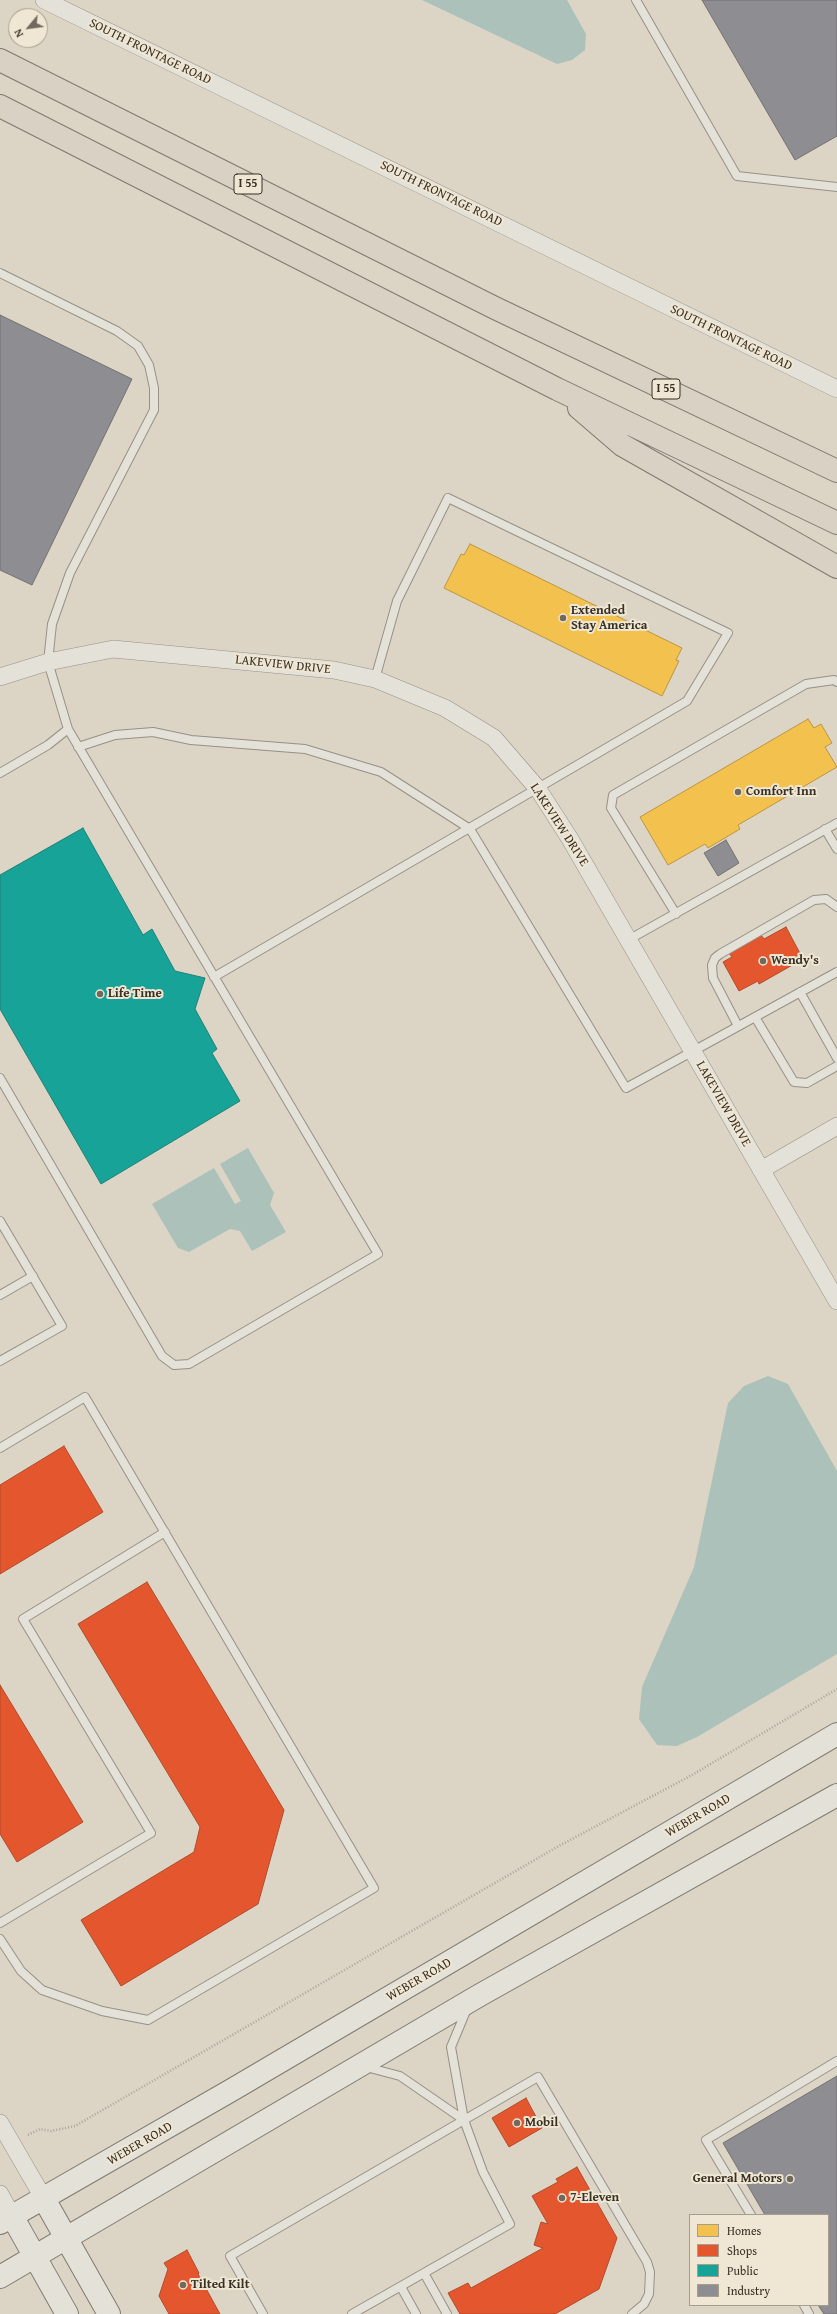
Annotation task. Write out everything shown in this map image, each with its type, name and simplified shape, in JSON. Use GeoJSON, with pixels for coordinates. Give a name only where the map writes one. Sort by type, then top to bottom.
{"type":"FeatureCollection","features":[{"type":"Feature","properties":{"kind":"highway","name":"I 55"},"geometry":{"type":"LineString","coordinates":[[0,60],[495,308],[837,471]]}},
{"type":"Feature","properties":{"kind":"highway"},"geometry":{"type":"LineString","coordinates":[[0,106],[557,388],[837,523]]}},
{"type":"Feature","properties":{"kind":"highway"},"geometry":{"type":"LineString","coordinates":[[495,308],[837,463]]}},
{"type":"Feature","properties":{"kind":"highway"},"geometry":{"type":"LineString","coordinates":[[557,388],[622,445],[837,567]]}},
{"type":"Feature","properties":{"kind":"main road","name":"WEBER ROAD"},"geometry":{"type":"LineString","coordinates":[[6,2220],[837,1734]]}},
{"type":"Feature","properties":{"kind":"main road"},"geometry":{"type":"LineString","coordinates":[[0,2276],[480,1996],[837,1795]]}},
{"type":"Feature","properties":{"kind":"main road"},"geometry":{"type":"LineString","coordinates":[[44,2199],[109,2314]]}},
{"type":"Feature","properties":{"kind":"main road"},"geometry":{"type":"LineString","coordinates":[[6,2220],[34,2257],[66,2314]]}},
{"type":"Feature","properties":{"kind":"street","name":"SOUTH FRONTAGE ROAD"},"geometry":{"type":"LineString","coordinates":[[44,0],[837,390]]}},
{"type":"Feature","properties":{"kind":"street","name":"LAKEVIEW DRIVE"},"geometry":{"type":"LineString","coordinates":[[0,677],[48,662],[114,649],[326,669],[375,679],[445,708],[494,738],[538,789],[570,839],[837,1300]]}},
{"type":"Feature","properties":{"kind":"street"},"geometry":{"type":"LineString","coordinates":[[761,1170],[837,1126]]}},
{"type":"Feature","properties":{"kind":"street"},"geometry":{"type":"LineString","coordinates":[[0,2122],[44,2199]]}},
{"type":"Feature","properties":{"kind":"street"},"geometry":{"type":"LineString","coordinates":[[0,2194],[6,2220]]}},
{"type":"Feature","properties":{"kind":"lane"},"geometry":{"type":"LineString","coordinates":[[636,0],[737,176],[837,187]]}},
{"type":"Feature","properties":{"kind":"lane"},"geometry":{"type":"LineString","coordinates":[[0,273],[117,331],[138,346],[149,365],[154,388],[154,410],[70,573],[52,624],[48,662],[68,729],[78,747],[378,1254],[189,1364],[174,1365],[162,1356],[0,1078]]}},
{"type":"Feature","properties":{"kind":"lane"},"geometry":{"type":"LineString","coordinates":[[214,977],[687,701],[728,633],[448,498],[397,601],[375,679]]}},
{"type":"Feature","properties":{"kind":"lane"},"geometry":{"type":"LineString","coordinates":[[676,914],[611,808],[613,795],[806,684],[834,680],[837,682]]}},
{"type":"Feature","properties":{"kind":"lane"},"geometry":{"type":"LineString","coordinates":[[0,773],[48,745],[68,729]]}},
{"type":"Feature","properties":{"kind":"lane"},"geometry":{"type":"LineString","coordinates":[[78,747],[115,735],[153,732],[191,740],[305,749],[381,772],[470,829],[626,1088],[692,1050],[837,972]]}},
{"type":"Feature","properties":{"kind":"lane"},"geometry":{"type":"LineString","coordinates":[[628,940],[837,823]]}},
{"type":"Feature","properties":{"kind":"lane"},"geometry":{"type":"LineString","coordinates":[[825,830],[837,849]]}},
{"type":"Feature","properties":{"kind":"lane"},"geometry":{"type":"LineString","coordinates":[[738,1026],[713,978],[712,964],[715,958],[814,900],[826,899],[837,907]]}},
{"type":"Feature","properties":{"kind":"lane"},"geometry":{"type":"LineString","coordinates":[[800,992],[837,1058]]}},
{"type":"Feature","properties":{"kind":"lane"},"geometry":{"type":"LineString","coordinates":[[755,1017],[789,1076],[794,1082],[807,1083],[837,1066]]}},
{"type":"Feature","properties":{"kind":"lane"},"geometry":{"type":"LineString","coordinates":[[0,1221],[62,1326],[0,1361]]}},
{"type":"Feature","properties":{"kind":"lane"},"geometry":{"type":"LineString","coordinates":[[0,1295],[32,1276]]}},
{"type":"Feature","properties":{"kind":"lane"},"geometry":{"type":"LineString","coordinates":[[0,1448],[85,1397],[374,1888],[148,2020],[102,2011],[42,1990],[21,1971],[0,1939]]}},
{"type":"Feature","properties":{"kind":"lane"},"geometry":{"type":"LineString","coordinates":[[0,1923],[151,1833],[23,1619],[165,1532]]}},
{"type":"Feature","properties":{"kind":"lane"},"geometry":{"type":"LineString","coordinates":[[352,2314],[510,2224],[483,2172],[464,2120],[451,2047],[463,2014],[480,1996]]}},
{"type":"Feature","properties":{"kind":"lane"},"geometry":{"type":"LineString","coordinates":[[749,2214],[706,2140],[837,2061]]}},
{"type":"Feature","properties":{"kind":"lane"},"geometry":{"type":"LineString","coordinates":[[361,2066],[400,2076],[464,2120]]}},
{"type":"Feature","properties":{"kind":"lane"},"geometry":{"type":"LineString","coordinates":[[263,2314],[230,2256],[538,2077],[647,2262],[650,2272],[649,2294],[644,2304],[632,2314]]}},
{"type":"Feature","properties":{"kind":"lane"},"geometry":{"type":"LineString","coordinates":[[424,2273],[447,2314]]}},
{"type":"Feature","properties":{"kind":"lane"},"geometry":{"type":"LineString","coordinates":[[401,2287],[416,2314]]}},
{"type":"Feature","properties":{"kind":"path"},"geometry":{"type":"LineString","coordinates":[[12,2144],[40,2129],[51,2131],[75,2126],[557,1847],[692,1775],[837,1689]]}},
{"type":"Feature","properties":{"kind":"shaded area"},"geometry":{"type":"Polygon","coordinates":[[[422,0],[567,0],[586,34],[585,50],[572,60],[557,64],[422,0]]]}},
{"type":"Feature","properties":{"kind":"shaded area"},"geometry":{"type":"Polygon","coordinates":[[[248,1148],[274,1193],[270,1205],[286,1232],[252,1251],[240,1231],[230,1229],[189,1252],[178,1248],[152,1204],[214,1168],[235,1204],[241,1201],[220,1164],[248,1148]]]}},
{"type":"Feature","properties":{"kind":"shaded area"},"geometry":{"type":"Polygon","coordinates":[[[768,1376],[788,1384],[837,1471],[837,1654],[697,1737],[677,1746],[657,1745],[639,1719],[642,1687],[694,1567],[728,1403],[744,1386],[768,1376]]]}},
{"type":"Feature","properties":{"kind":"building: Homes","name":"Extended Stay America"},"geometry":{"type":"Polygon","coordinates":[[[470,544],[682,648],[676,660],[679,661],[662,696],[444,588],[461,554],[464,555],[470,544]]]}},
{"type":"Feature","properties":{"kind":"building: Homes","name":"Comfort Inn"},"geometry":{"type":"Polygon","coordinates":[[[808,719],[814,728],[821,724],[832,743],[825,747],[837,767],[738,825],[740,829],[708,848],[705,844],[668,865],[640,817],[808,719]]]}},
{"type":"Feature","properties":{"kind":"building: Shops","name":"Wendy's"},"geometry":{"type":"Polygon","coordinates":[[[786,927],[803,959],[759,984],[758,981],[739,991],[723,962],[732,957],[729,953],[761,935],[764,939],[786,927]]]}},
{"type":"Feature","properties":{"kind":"building: Shops"},"geometry":{"type":"Polygon","coordinates":[[[64,1446],[103,1512],[0,1574],[0,1485],[64,1446]]]}},
{"type":"Feature","properties":{"kind":"building: Shops"},"geometry":{"type":"Polygon","coordinates":[[[147,1582],[284,1810],[258,1904],[121,1986],[81,1920],[194,1852],[200,1827],[78,1624],[147,1582]]]}},
{"type":"Feature","properties":{"kind":"building: Shops"},"geometry":{"type":"Polygon","coordinates":[[[0,1685],[83,1822],[17,1862],[0,1834],[0,1685]]]}},
{"type":"Feature","properties":{"kind":"building: Shops","name":"Mobil"},"geometry":{"type":"Polygon","coordinates":[[[526,2098],[542,2128],[509,2147],[492,2118],[526,2098]]]}},
{"type":"Feature","properties":{"kind":"building: Shops"},"geometry":{"type":"Polygon","coordinates":[[[577,2167],[617,2238],[599,2289],[555,2314],[460,2314],[448,2293],[468,2283],[471,2288],[543,2248],[534,2245],[541,2222],[548,2224],[532,2196],[558,2182],[556,2179],[577,2167]]]}},
{"type":"Feature","properties":{"kind":"building: Shops","name":"Tilted Kilt"},"geometry":{"type":"Polygon","coordinates":[[[187,2250],[199,2273],[198,2274],[220,2314],[169,2314],[159,2296],[168,2269],[164,2263],[187,2250]]]}},
{"type":"Feature","properties":{"kind":"building: Public","name":"Life Time"},"geometry":{"type":"Polygon","coordinates":[[[83,828],[143,935],[152,929],[175,971],[205,978],[195,1009],[217,1049],[212,1053],[240,1101],[101,1184],[0,1009],[0,875],[83,828]]]}},
{"type":"Feature","properties":{"kind":"building: Industry"},"geometry":{"type":"Polygon","coordinates":[[[702,0],[837,0],[837,136],[795,160],[702,0]]]}},
{"type":"Feature","properties":{"kind":"building: Industry"},"geometry":{"type":"Polygon","coordinates":[[[0,315],[132,379],[32,585],[0,570],[0,315]]]}},
{"type":"Feature","properties":{"kind":"building: Industry"},"geometry":{"type":"Polygon","coordinates":[[[726,840],[739,863],[718,876],[704,853],[726,840]]]}},
{"type":"Feature","properties":{"kind":"building: Industry","name":"General Motors"},"geometry":{"type":"Polygon","coordinates":[[[837,2076],[837,2314],[824,2314],[819,2306],[829,2306],[829,2214],[764,2214],[723,2143],[837,2076]]]}},
{"type":"Feature","properties":{"kind":"place","name":"Extended Stay America"},"geometry":{"type":"Point","coordinates":[563,618]}},
{"type":"Feature","properties":{"kind":"place","name":"Comfort Inn"},"geometry":{"type":"Point","coordinates":[738,792]}},
{"type":"Feature","properties":{"kind":"place","name":"Wendy's"},"geometry":{"type":"Point","coordinates":[763,961]}},
{"type":"Feature","properties":{"kind":"place","name":"Life Time"},"geometry":{"type":"Point","coordinates":[100,994]}},
{"type":"Feature","properties":{"kind":"place","name":"Mobil"},"geometry":{"type":"Point","coordinates":[517,2123]}},
{"type":"Feature","properties":{"kind":"place","name":"General Motors"},"geometry":{"type":"Point","coordinates":[790,2179]}},
{"type":"Feature","properties":{"kind":"place","name":"7-Eleven"},"geometry":{"type":"Point","coordinates":[562,2198]}},
{"type":"Feature","properties":{"kind":"place","name":"Tilted Kilt"},"geometry":{"type":"Point","coordinates":[183,2285]}}]}
